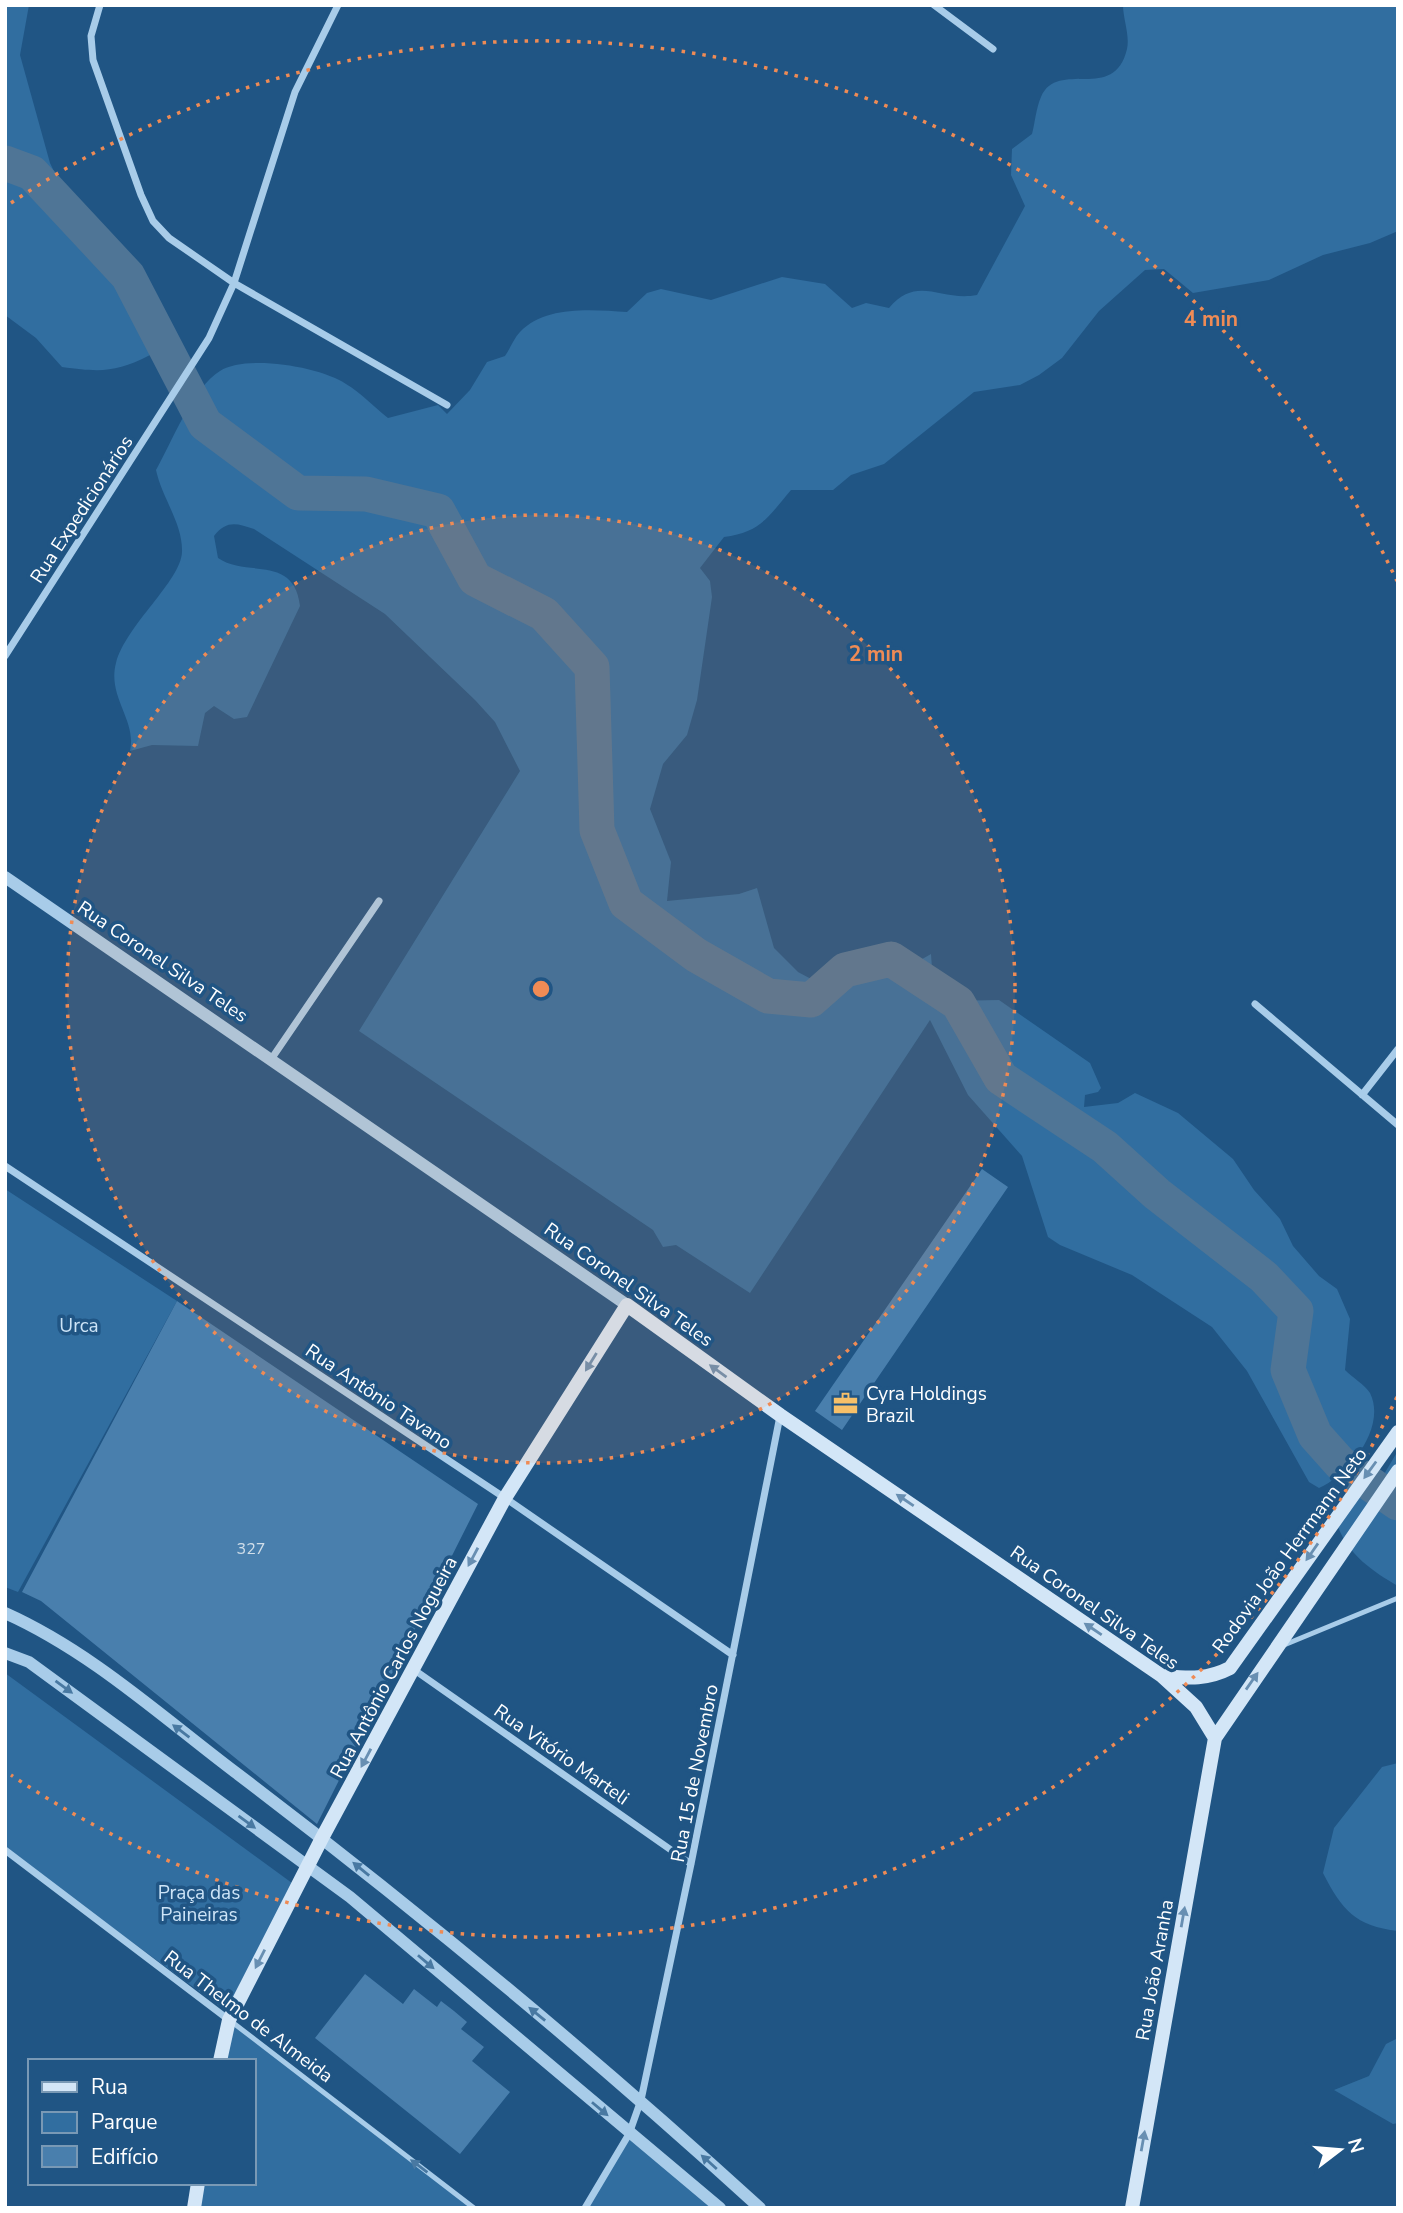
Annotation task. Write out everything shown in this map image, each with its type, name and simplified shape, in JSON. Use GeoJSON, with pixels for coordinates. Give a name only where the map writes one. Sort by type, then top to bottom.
{"type":"FeatureCollection","features":[{"type":"Feature","properties":{"kind":"main road","name":"Rua Coronel Silva Teles"},"geometry":{"type":"LineString","coordinates":[[627,1305],[780,1415],[1162,1676],[1190,1699],[1215,1738]]}},
{"type":"Feature","properties":{"kind":"main road","name":"Rua Antônio Carlos Nogueira"},"geometry":{"type":"LineString","coordinates":[[220,2059],[229,2020],[308,1866],[505,1498],[627,1305]]}},
{"type":"Feature","properties":{"kind":"main road","name":"Rodovia João Herrmann Neto"},"geometry":{"type":"LineString","coordinates":[[1162,1676],[1198,1679],[1215,1676],[1230,1668],[1393,1438]]}},
{"type":"Feature","properties":{"kind":"main road"},"geometry":{"type":"LineString","coordinates":[[1215,1738],[1398,1471]]}},
{"type":"Feature","properties":{"kind":"main road","name":"Rua João Aranha"},"geometry":{"type":"LineString","coordinates":[[1132,2208],[1215,1738]]}},
{"type":"Feature","properties":{"kind":"main road"},"geometry":{"type":"LineString","coordinates":[[194,2208],[198,2185]]}},
{"type":"Feature","properties":{"kind":"street"},"geometry":{"type":"LineString","coordinates":[[100,5],[91,36],[93,60],[141,195],[153,220],[169,238],[234,283],[447,405]]}},
{"type":"Feature","properties":{"kind":"street","name":"Rua Expedicionários"},"geometry":{"type":"LineString","coordinates":[[5,656],[209,338],[234,283],[295,92],[338,5]]}},
{"type":"Feature","properties":{"kind":"street"},"geometry":{"type":"LineString","coordinates":[[934,5],[993,49]]}},
{"type":"Feature","properties":{"kind":"street","name":"Rua Coronel Silva Teles"},"geometry":{"type":"LineString","coordinates":[[5,877],[272,1058],[627,1305]]}},
{"type":"Feature","properties":{"kind":"street"},"geometry":{"type":"LineString","coordinates":[[272,1058],[379,901]]}},
{"type":"Feature","properties":{"kind":"street"},"geometry":{"type":"LineString","coordinates":[[1255,1004],[1398,1125]]}},
{"type":"Feature","properties":{"kind":"street"},"geometry":{"type":"LineString","coordinates":[[1362,1095],[1398,1049]]}},
{"type":"Feature","properties":{"kind":"street","name":"Rua Antônio Tavano"},"geometry":{"type":"LineString","coordinates":[[5,1166],[505,1498],[733,1655]]}},
{"type":"Feature","properties":{"kind":"street","name":"Rua 15 de Novembro"},"geometry":{"type":"LineString","coordinates":[[585,2208],[629,2134],[641,2100],[780,1415]]}},
{"type":"Feature","properties":{"kind":"street"},"geometry":{"type":"LineString","coordinates":[[5,1613],[60,1639],[323,1838],[641,2100],[760,2208]]}},
{"type":"Feature","properties":{"kind":"street"},"geometry":{"type":"LineString","coordinates":[[5,1653],[29,1662],[350,1897],[720,2208]]}},
{"type":"Feature","properties":{"kind":"street","name":"Rua Vitório Marteli"},"geometry":{"type":"LineString","coordinates":[[413,1669],[691,1864]]}},
{"type":"Feature","properties":{"kind":"street","name":"Rua Thelmo de Almeida"},"geometry":{"type":"LineString","coordinates":[[5,1850],[229,2020]]}},
{"type":"Feature","properties":{"kind":"lane"},"geometry":{"type":"LineString","coordinates":[[1275,1649],[1398,1598]]}},
{"type":"Feature","properties":{"kind":"lane","name":"Rua Thelmo de Almeida"},"geometry":{"type":"LineString","coordinates":[[229,2020],[474,2208]]}},
{"type":"Feature","properties":{"kind":"green space"},"geometry":{"type":"Polygon","coordinates":[[[5,5],[29,5],[20,55],[50,163],[63,190],[82,216],[137,262],[152,294],[154,324],[150,355],[127,365],[107,370],[62,367],[36,338],[5,315],[5,5]]]}},
{"type":"Feature","properties":{"kind":"green space"},"geometry":{"type":"Polygon","coordinates":[[[1123,5],[1398,5],[1398,231],[1370,243],[1323,255],[1269,280],[1193,293],[1164,269],[1145,270],[1099,311],[1062,358],[1039,375],[1020,385],[974,392],[884,464],[851,475],[833,490],[791,490],[763,522],[737,535],[724,537],[700,568],[710,581],[712,597],[697,700],[687,735],[663,764],[650,809],[671,862],[667,901],[739,894],[757,888],[774,948],[798,972],[828,988],[844,987],[887,967],[896,974],[931,954],[933,983],[940,997],[950,1001],[999,1000],[1090,1063],[1101,1088],[1098,1092],[1085,1095],[1084,1107],[1118,1103],[1135,1093],[1178,1113],[1233,1159],[1254,1190],[1280,1219],[1293,1246],[1319,1276],[1337,1289],[1350,1319],[1345,1370],[1368,1390],[1374,1406],[1369,1435],[1362,1448],[1342,1472],[1319,1488],[1309,1482],[1247,1371],[1212,1327],[1132,1275],[1060,1245],[1048,1237],[1022,1156],[968,1095],[930,1020],[750,1293],[676,1245],[663,1247],[653,1230],[359,1031],[520,771],[495,722],[385,614],[254,529],[237,524],[227,525],[214,536],[218,558],[242,567],[279,573],[289,579],[296,590],[300,606],[247,717],[234,719],[214,706],[205,713],[198,746],[152,745],[130,751],[130,729],[115,687],[116,663],[122,649],[173,576],[182,552],[176,521],[156,470],[192,402],[220,371],[248,363],[302,368],[320,372],[346,384],[388,418],[438,405],[447,414],[470,390],[487,362],[505,356],[518,334],[531,323],[556,313],[570,311],[627,312],[647,293],[661,289],[711,300],[782,277],[825,284],[852,308],[866,303],[889,308],[900,298],[920,291],[977,295],[1025,206],[1011,175],[1012,149],[1032,134],[1039,101],[1049,86],[1072,79],[1099,78],[1110,74],[1120,65],[1128,44],[1123,5]]]}},
{"type":"Feature","properties":{"kind":"green space","name":"Urca"},"geometry":{"type":"Polygon","coordinates":[[[5,1189],[177,1301],[18,1592],[5,1587],[5,1189]]]}},
{"type":"Feature","properties":{"kind":"green space"},"geometry":{"type":"Polygon","coordinates":[[[1396,1454],[1398,1586],[1362,1561],[1348,1546],[1338,1527],[1348,1504],[1380,1481],[1396,1454]]]}},
{"type":"Feature","properties":{"kind":"green space","name":"Praça das Paineiras"},"geometry":{"type":"Polygon","coordinates":[[[5,1673],[292,1883],[226,2011],[5,1849],[5,1673]]]}},
{"type":"Feature","properties":{"kind":"green space"},"geometry":{"type":"Polygon","coordinates":[[[1398,1763],[1398,1931],[1371,1925],[1352,1914],[1337,1897],[1323,1873],[1334,1828],[1382,1767],[1398,1763]]]}},
{"type":"Feature","properties":{"kind":"green space"},"geometry":{"type":"Polygon","coordinates":[[[228,2021],[473,2208],[195,2208],[199,2185],[256,2185],[256,2059],[221,2059],[228,2021]]]}},
{"type":"Feature","properties":{"kind":"green space"},"geometry":{"type":"Polygon","coordinates":[[[1398,2038],[1398,2123],[1393,2124],[1334,2090],[1369,2076],[1386,2044],[1398,2038]]]}},
{"type":"Feature","properties":{"kind":"green space"},"geometry":{"type":"Polygon","coordinates":[[[628,2134],[714,2208],[583,2208],[628,2134]]]}},
{"type":"Feature","properties":{"kind":"building"},"geometry":{"type":"Polygon","coordinates":[[[982,1169],[1008,1187],[842,1430],[815,1411],[982,1169]]]}},
{"type":"Feature","properties":{"kind":"building"},"geometry":{"type":"Polygon","coordinates":[[[177,1301],[478,1504],[317,1824],[41,1601],[22,1592],[177,1301]]]}},
{"type":"Feature","properties":{"kind":"building"},"geometry":{"type":"Polygon","coordinates":[[[365,1974],[403,2004],[414,1989],[437,2007],[441,2001],[454,2011],[467,2022],[461,2029],[484,2047],[472,2061],[510,2092],[460,2154],[315,2038],[365,1974]]]}},
{"type":"Feature","properties":{"kind":"waterway"},"geometry":{"type":"LineString","coordinates":[[5,163],[32,173],[128,276],[205,424],[298,493],[366,494],[438,511],[475,579],[544,614],[592,667],[597,830],[626,903],[696,955],[768,996],[811,1000],[845,970],[891,959],[958,1003],[1001,1078],[1105,1147],[1157,1194],[1264,1277],[1296,1311],[1288,1370],[1315,1435],[1340,1463],[1398,1503]]}},
{"type":"Feature","properties":{"kind":"place","name":"Cyra Holdings Brazil"},"geometry":{"type":"Point","coordinates":[846,1404]}}]}
